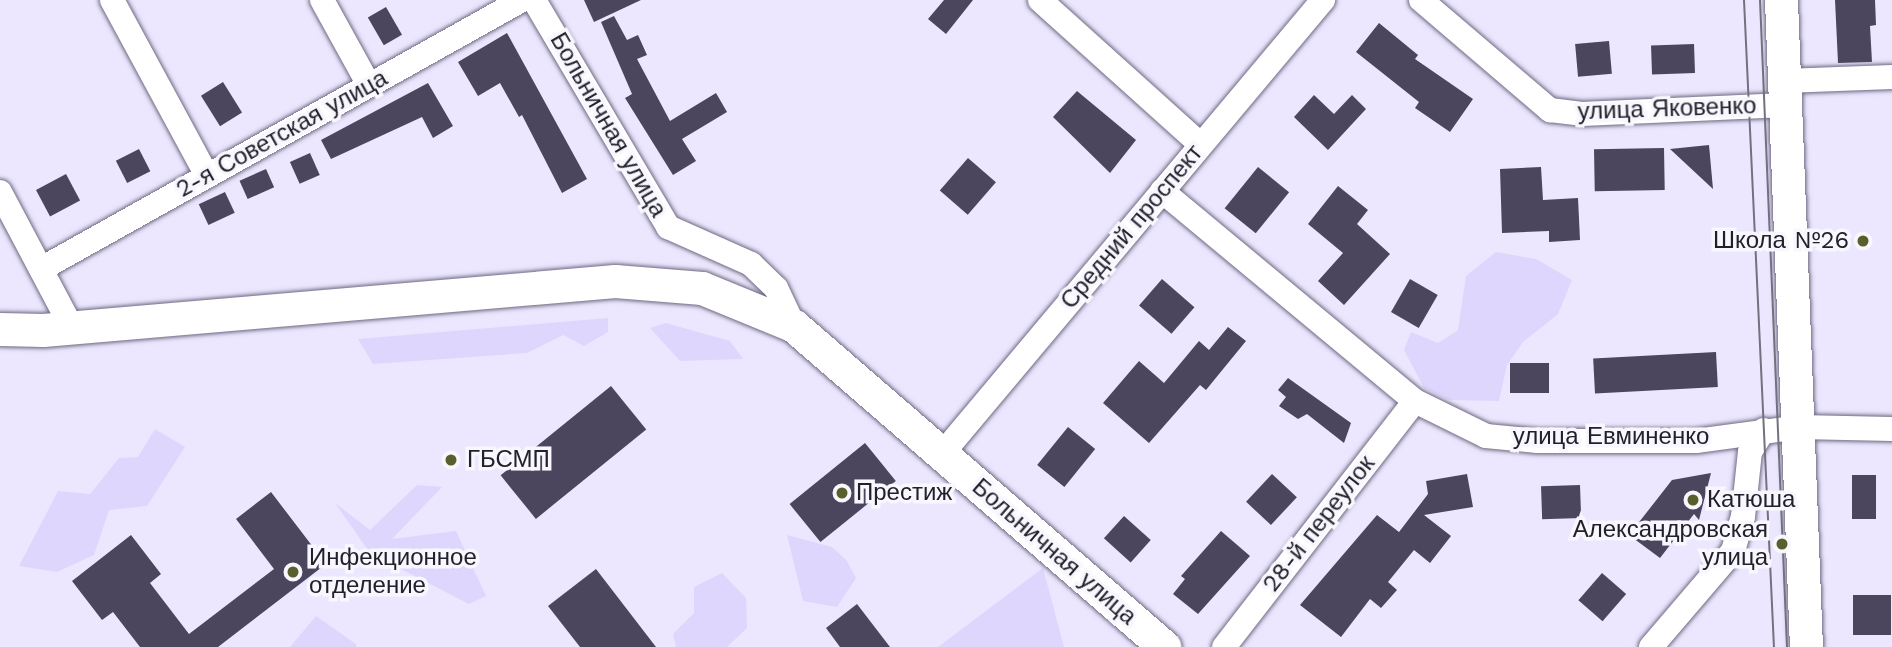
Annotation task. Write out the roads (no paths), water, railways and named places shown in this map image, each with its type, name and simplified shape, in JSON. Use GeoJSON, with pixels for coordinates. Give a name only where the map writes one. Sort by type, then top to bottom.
{"type":"FeatureCollection","features":[{"type":"Feature","properties":{"kind":"main road"},"geometry":{"type":"LineString","coordinates":[[1781,0],[1806,647]]}},
{"type":"Feature","properties":{"kind":"main road"},"geometry":{"type":"LineString","coordinates":[[0,329],[72,328],[615,281],[702,288],[794,326]]}},
{"type":"Feature","properties":{"kind":"main road","name":"Больничная улица"},"geometry":{"type":"LineString","coordinates":[[794,326],[1164,647]]}},
{"type":"Feature","properties":{"kind":"street"},"geometry":{"type":"LineString","coordinates":[[112,0],[207,176]]}},
{"type":"Feature","properties":{"kind":"street"},"geometry":{"type":"LineString","coordinates":[[322,0],[369,85]]}},
{"type":"Feature","properties":{"kind":"street","name":"2-я Советская улица"},"geometry":{"type":"LineString","coordinates":[[41,269],[522,0]]}},
{"type":"Feature","properties":{"kind":"street","name":"Больничная улица"},"geometry":{"type":"LineString","coordinates":[[534,0],[668,227],[751,264],[776,288],[794,326]]}},
{"type":"Feature","properties":{"kind":"street"},"geometry":{"type":"LineString","coordinates":[[1040,0],[1200,144]]}},
{"type":"Feature","properties":{"kind":"street","name":"Средний проспект"},"geometry":{"type":"LineString","coordinates":[[942,454],[1323,0]]}},
{"type":"Feature","properties":{"kind":"street","name":"улица Яковенко"},"geometry":{"type":"LineString","coordinates":[[1421,0],[1550,110],[1582,114],[1785,93],[1892,77]]}},
{"type":"Feature","properties":{"kind":"street","name":"улица Евминенко"},"geometry":{"type":"LineString","coordinates":[[1162,191],[1415,401],[1486,436],[1538,441],[1696,441],[1799,427],[1892,429]]}},
{"type":"Feature","properties":{"kind":"street"},"geometry":{"type":"LineString","coordinates":[[0,192],[72,328]]}},
{"type":"Feature","properties":{"kind":"street","name":"28-й переулок"},"geometry":{"type":"LineString","coordinates":[[1224,647],[1415,401]]}},
{"type":"Feature","properties":{"kind":"street"},"geometry":{"type":"LineString","coordinates":[[1651,647],[1734,551],[1743,517],[1750,452],[1764,430]]}},
{"type":"Feature","properties":{"kind":"tram line"},"geometry":{"type":"LineString","coordinates":[[1744,0],[1774,647]]}},
{"type":"Feature","properties":{"kind":"tram line"},"geometry":{"type":"LineString","coordinates":[[1760,0],[1787,647]]}},
{"type":"Feature","properties":{"kind":"place","name":"Школа №26"},"geometry":{"type":"Point","coordinates":[1863,241]}},
{"type":"Feature","properties":{"kind":"place","name":"ГБСМП"},"geometry":{"type":"Point","coordinates":[451,460]}},
{"type":"Feature","properties":{"kind":"place","name":"Престиж"},"geometry":{"type":"Point","coordinates":[842,493]}},
{"type":"Feature","properties":{"kind":"place","name":"Катюша"},"geometry":{"type":"Point","coordinates":[1693,500]}},
{"type":"Feature","properties":{"kind":"place","name":"Александровская улица"},"geometry":{"type":"Point","coordinates":[1782,544]}},
{"type":"Feature","properties":{"kind":"place","name":"Инфекционное отделение"},"geometry":{"type":"Point","coordinates":[293,572]}}]}
